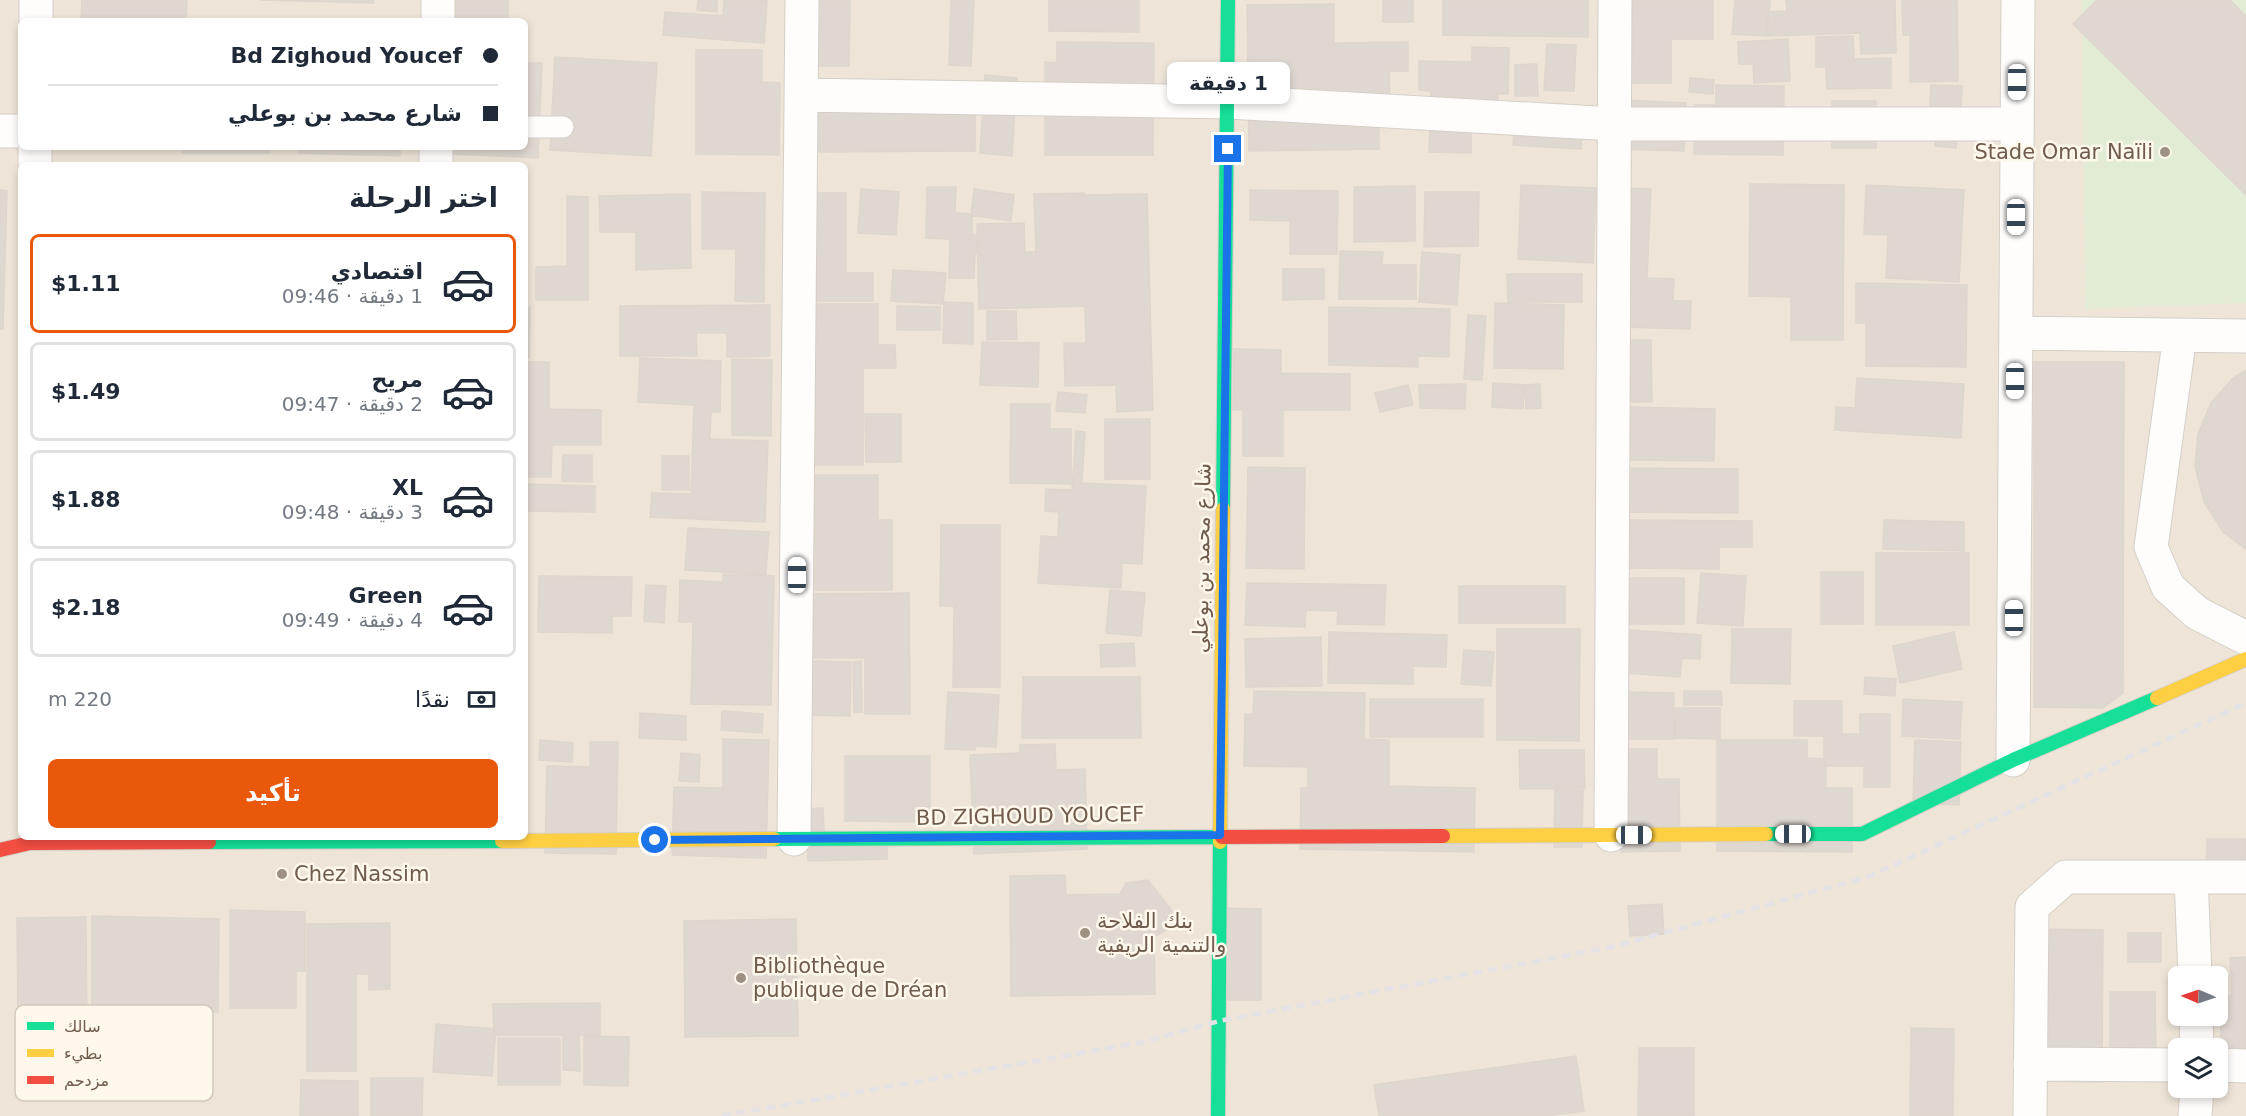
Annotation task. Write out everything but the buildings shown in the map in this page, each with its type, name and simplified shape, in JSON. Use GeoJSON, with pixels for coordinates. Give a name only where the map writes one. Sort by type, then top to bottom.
{"type":"FeatureCollection","features":[{"type":"Feature","properties":{"kind":"street"},"geometry":{"type":"LineString","coordinates":[[36,0],[36,18]]}},
{"type":"Feature","properties":{"kind":"street"},"geometry":{"type":"LineString","coordinates":[[438,0],[438,18]]}},
{"type":"Feature","properties":{"kind":"street"},"geometry":{"type":"LineString","coordinates":[[794,839],[802,0]]}},
{"type":"Feature","properties":{"kind":"street","name":"شارع محمد بن بوعلي"},"geometry":{"type":"LineString","coordinates":[[1218,1116],[1229,102],[1228,0]]}},
{"type":"Feature","properties":{"kind":"street"},"geometry":{"type":"LineString","coordinates":[[1611,835],[1615,0]]}},
{"type":"Feature","properties":{"kind":"street"},"geometry":{"type":"LineString","coordinates":[[2013,760],[2018,0]]}},
{"type":"Feature","properties":{"kind":"street"},"geometry":{"type":"LineString","coordinates":[[801,95],[1229,102],[1614,124],[2017,124]]}},
{"type":"Feature","properties":{"kind":"street"},"geometry":{"type":"LineString","coordinates":[[0,130],[18,131]]}},
{"type":"Feature","properties":{"kind":"street"},"geometry":{"type":"LineString","coordinates":[[2016,333],[2246,336]]}},
{"type":"Feature","properties":{"kind":"street"},"geometry":{"type":"LineString","coordinates":[[2180,335],[2151,547],[2168,587],[2197,613],[2246,638]]}},
{"type":"Feature","properties":{"kind":"street","name":"BD ZIGHOUD YOUCEF"},"geometry":{"type":"LineString","coordinates":[[528,839],[1862,834],[2013,760],[2246,659]]}},
{"type":"Feature","properties":{"kind":"street","name":"BD ZIGHOUD YOUCEF"},"geometry":{"type":"LineString","coordinates":[[20,843],[322,840]]}},
{"type":"Feature","properties":{"kind":"street"},"geometry":{"type":"LineString","coordinates":[[2030,1116],[2032,907],[2066,877],[2246,877]]}},
{"type":"Feature","properties":{"kind":"street"},"geometry":{"type":"LineString","coordinates":[[2191,877],[2195,966]]}},
{"type":"Feature","properties":{"kind":"street"},"geometry":{"type":"LineString","coordinates":[[2030,1064],[2168,1065]]}},
{"type":"Feature","properties":{"kind":"street"},"geometry":{"type":"LineString","coordinates":[[2228,1065],[2246,1066]]}},
{"type":"Feature","properties":{"kind":"street"},"geometry":{"type":"LineString","coordinates":[[2195,1116],[2196,1098]]}},
{"type":"Feature","properties":{"kind":"lane"},"geometry":{"type":"LineString","coordinates":[[528,127],[563,127]]}},
{"type":"Feature","properties":{"kind":"shaded area"},"geometry":{"type":"Polygon","coordinates":[[[0,0],[2246,0],[2246,1116],[0,1116],[0,0]]]}},
{"type":"Feature","properties":{"kind":"green space","name":"Stade Omar Naïli"},"geometry":{"type":"Polygon","coordinates":[[[2082,0],[2246,0],[2246,303],[2085,309],[2082,0]]]}},
{"type":"Feature","properties":{"kind":"railway"},"geometry":{"type":"LineString","coordinates":[[722,1116],[1143,1042],[1219,1021],[1612,947],[1868,877],[2246,703]]}},
{"type":"Feature","properties":{"kind":"traffic: fast"},"geometry":{"type":"LineString","coordinates":[[1223,509],[1228,0]]}},
{"type":"Feature","properties":{"kind":"traffic: fast"},"geometry":{"type":"LineString","coordinates":[[1766,834],[1862,834],[2013,760],[2157,698]]}},
{"type":"Feature","properties":{"kind":"traffic: fast"},"geometry":{"type":"LineString","coordinates":[[774,839],[1222,837]]}},
{"type":"Feature","properties":{"kind":"traffic: fast"},"geometry":{"type":"LineString","coordinates":[[209,842],[502,841]]}},
{"type":"Feature","properties":{"kind":"traffic: fast"},"geometry":{"type":"LineString","coordinates":[[1218,1116],[1220,842]]}},
{"type":"Feature","properties":{"kind":"traffic: slow"},"geometry":{"type":"LineString","coordinates":[[1220,842],[1223,509]]}},
{"type":"Feature","properties":{"kind":"traffic: slow"},"geometry":{"type":"LineString","coordinates":[[2157,698],[2246,659]]}},
{"type":"Feature","properties":{"kind":"traffic: slow"},"geometry":{"type":"LineString","coordinates":[[1443,836],[1766,834]]}},
{"type":"Feature","properties":{"kind":"traffic: slow"},"geometry":{"type":"LineString","coordinates":[[502,841],[774,839]]}},
{"type":"Feature","properties":{"kind":"traffic: jam"},"geometry":{"type":"LineString","coordinates":[[1222,837],[1443,836]]}},
{"type":"Feature","properties":{"kind":"traffic: jam"},"geometry":{"type":"LineString","coordinates":[[0,850],[30,843],[209,842]]}},
{"type":"Feature","properties":{"kind":"place","name":"Stade Omar Naïli"},"geometry":{"type":"Point","coordinates":[2165,152]}},
{"type":"Feature","properties":{"kind":"place","name":"Chez Nassim"},"geometry":{"type":"Point","coordinates":[282,874]}},
{"type":"Feature","properties":{"kind":"place","name":"بنك الفلاحة والتنمية الريفية"},"geometry":{"type":"Point","coordinates":[1085,933]}},
{"type":"Feature","properties":{"kind":"place","name":"Bibliothèque publique de Dréan"},"geometry":{"type":"Point","coordinates":[741,978]}},
{"type":"Feature","properties":{"kind":"route"},"geometry":{"type":"LineString","coordinates":[[655,840],[1220,835],[1228,149]]}}]}
